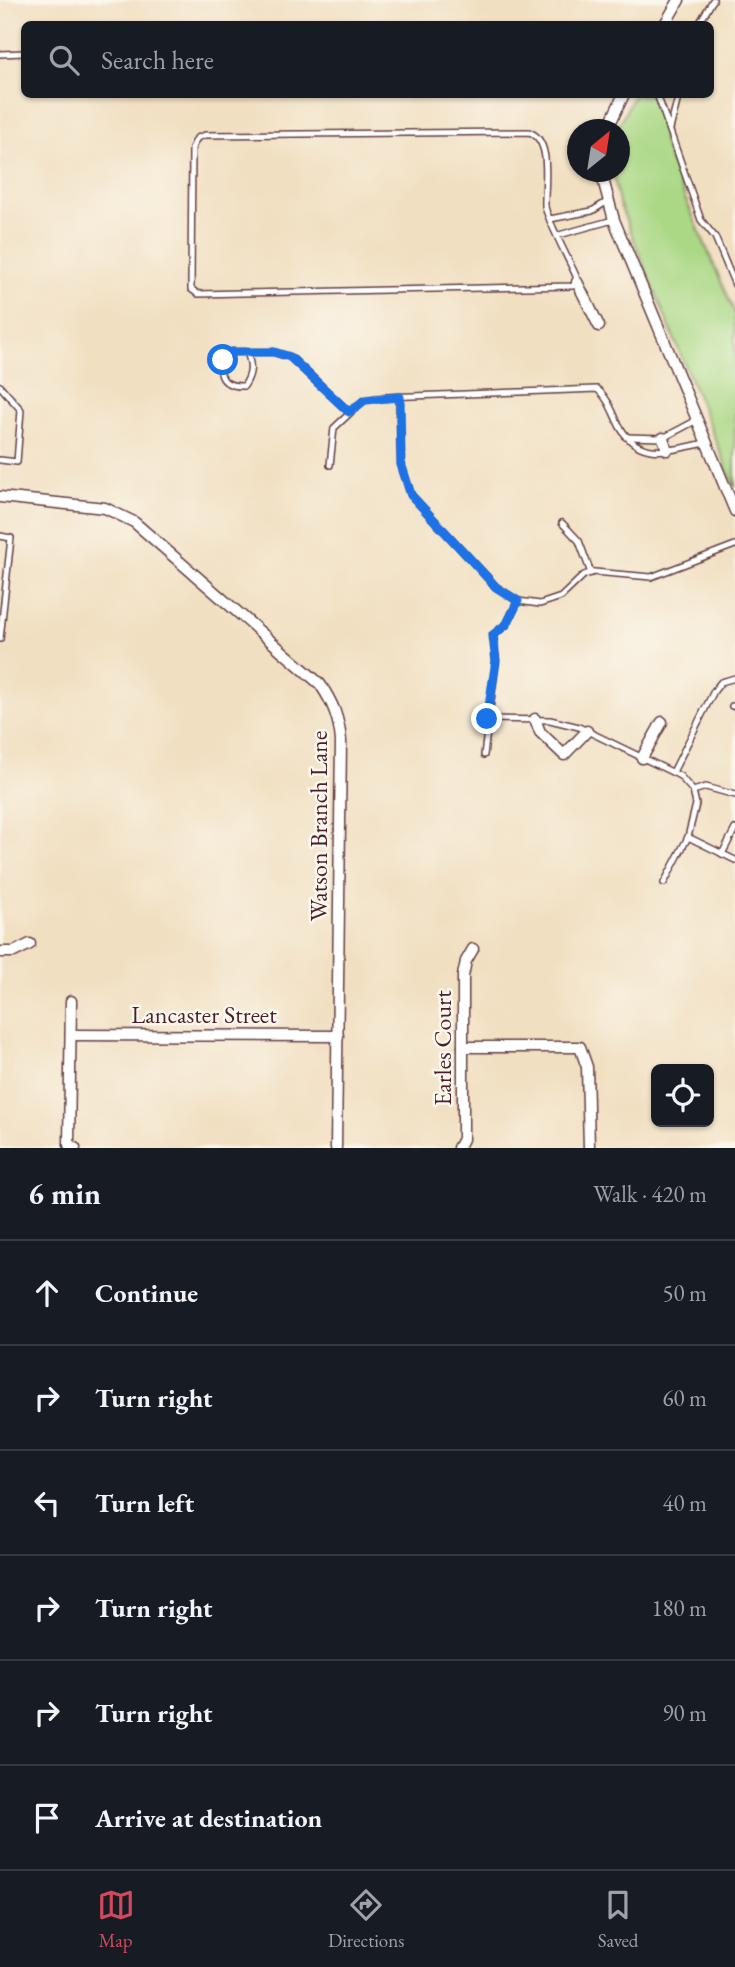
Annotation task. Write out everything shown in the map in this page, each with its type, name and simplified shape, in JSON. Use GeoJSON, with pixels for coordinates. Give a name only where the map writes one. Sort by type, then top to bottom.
{"type":"FeatureCollection","features":[{"type":"Feature","properties":{"kind":"street"},"geometry":{"type":"LineString","coordinates":[[667,21],[679,0]]}},
{"type":"Feature","properties":{"kind":"street"},"geometry":{"type":"LineString","coordinates":[[612,119],[622,98]]}},
{"type":"Feature","properties":{"kind":"street"},"geometry":{"type":"LineString","coordinates":[[603,182],[614,220],[735,511]]}},
{"type":"Feature","properties":{"kind":"street"},"geometry":{"type":"LineString","coordinates":[[577,282],[599,326]]}},
{"type":"Feature","properties":{"kind":"street"},"geometry":{"type":"LineString","coordinates":[[663,438],[667,450]]}},
{"type":"Feature","properties":{"kind":"street","name":"Watson Branch Lane"},"geometry":{"type":"LineString","coordinates":[[0,497],[105,508],[134,522],[320,684],[330,698],[336,711],[341,741],[336,1148]]}},
{"type":"Feature","properties":{"kind":"street"},"geometry":{"type":"LineString","coordinates":[[535,719],[546,740],[564,755],[587,731]]}},
{"type":"Feature","properties":{"kind":"street"},"geometry":{"type":"LineString","coordinates":[[642,758],[662,722]]}},
{"type":"Feature","properties":{"kind":"street"},"geometry":{"type":"LineString","coordinates":[[0,952],[14,952],[30,944]]}},
{"type":"Feature","properties":{"kind":"street","name":"Earles Court"},"geometry":{"type":"LineString","coordinates":[[458,1148],[463,1139],[464,967],[473,949]]}},
{"type":"Feature","properties":{"kind":"street"},"geometry":{"type":"LineString","coordinates":[[71,1001],[72,1146]]}},
{"type":"Feature","properties":{"kind":"street","name":"Lancaster Street"},"geometry":{"type":"LineString","coordinates":[[71,1035],[338,1036]]}},
{"type":"Feature","properties":{"kind":"street"},"geometry":{"type":"LineString","coordinates":[[463,1047],[580,1047],[587,1067],[589,1148]]}},
{"type":"Feature","properties":{"kind":"lane"},"geometry":{"type":"LineString","coordinates":[[701,21],[713,0]]}},
{"type":"Feature","properties":{"kind":"lane"},"geometry":{"type":"LineString","coordinates":[[0,54],[21,53]]}},
{"type":"Feature","properties":{"kind":"lane"},"geometry":{"type":"LineString","coordinates":[[658,98],[701,220],[715,237],[735,285]]}},
{"type":"Feature","properties":{"kind":"lane"},"geometry":{"type":"LineString","coordinates":[[670,130],[678,98]]}},
{"type":"Feature","properties":{"kind":"lane"},"geometry":{"type":"LineString","coordinates":[[529,132],[536,134],[543,145],[545,211],[559,234],[577,282],[573,286],[198,294],[191,289],[192,148],[197,138],[205,135],[529,132]]}},
{"type":"Feature","properties":{"kind":"lane"},"geometry":{"type":"LineString","coordinates":[[550,219],[592,211],[608,201]]}},
{"type":"Feature","properties":{"kind":"lane"},"geometry":{"type":"LineString","coordinates":[[559,234],[614,220]]}},
{"type":"Feature","properties":{"kind":"lane"},"geometry":{"type":"LineString","coordinates":[[247,352],[252,365],[250,377],[244,386],[234,386],[223,379],[220,372],[223,360],[232,352],[247,352],[274,352],[290,357],[349,412]]}},
{"type":"Feature","properties":{"kind":"lane"},"geometry":{"type":"LineString","coordinates":[[0,386],[21,410],[17,461],[0,460]]}},
{"type":"Feature","properties":{"kind":"lane"},"geometry":{"type":"LineString","coordinates":[[330,466],[334,428],[349,412],[365,400],[400,397],[597,389],[603,394],[625,437],[633,445],[648,451],[707,443]]}},
{"type":"Feature","properties":{"kind":"lane"},"geometry":{"type":"LineString","coordinates":[[400,397],[401,464],[411,495],[496,587],[518,601],[540,604],[561,597],[584,575],[591,573],[651,577],[735,545]]}},
{"type":"Feature","properties":{"kind":"lane"},"geometry":{"type":"LineString","coordinates":[[625,437],[663,438],[699,419]]}},
{"type":"Feature","properties":{"kind":"lane"},"geometry":{"type":"LineString","coordinates":[[562,523],[579,541],[591,573]]}},
{"type":"Feature","properties":{"kind":"lane"},"geometry":{"type":"LineString","coordinates":[[0,536],[11,538],[0,639]]}},
{"type":"Feature","properties":{"kind":"lane"},"geometry":{"type":"LineString","coordinates":[[484,755],[496,661],[493,635],[507,624],[518,601]]}},
{"type":"Feature","properties":{"kind":"lane"},"geometry":{"type":"LineString","coordinates":[[673,772],[713,691],[721,682],[735,678]]}},
{"type":"Feature","properties":{"kind":"lane"},"geometry":{"type":"LineString","coordinates":[[487,719],[535,719],[566,723],[673,772],[693,792],[696,803],[688,837],[664,883]]}},
{"type":"Feature","properties":{"kind":"lane"},"geometry":{"type":"LineString","coordinates":[[693,792],[706,787],[735,794]]}},
{"type":"Feature","properties":{"kind":"lane"},"geometry":{"type":"LineString","coordinates":[[723,854],[735,829]]}},
{"type":"Feature","properties":{"kind":"lane"},"geometry":{"type":"LineString","coordinates":[[688,837],[735,860]]}},
{"type":"Feature","properties":{"kind":"green space"},"geometry":{"type":"Polygon","coordinates":[[[632,98],[652,98],[665,128],[663,142],[679,184],[735,314],[735,488],[619,203],[615,182],[630,182],[630,119],[622,119],[632,98]]]}},
{"type":"Feature","properties":{"kind":"route"},"geometry":{"type":"LineString","coordinates":[[223,360],[232,352],[274,352],[290,357],[349,412],[365,400],[400,397],[398,442],[405,481],[411,495],[496,587],[518,601],[507,624],[493,635],[496,661],[494,689],[487,719]]}}]}
